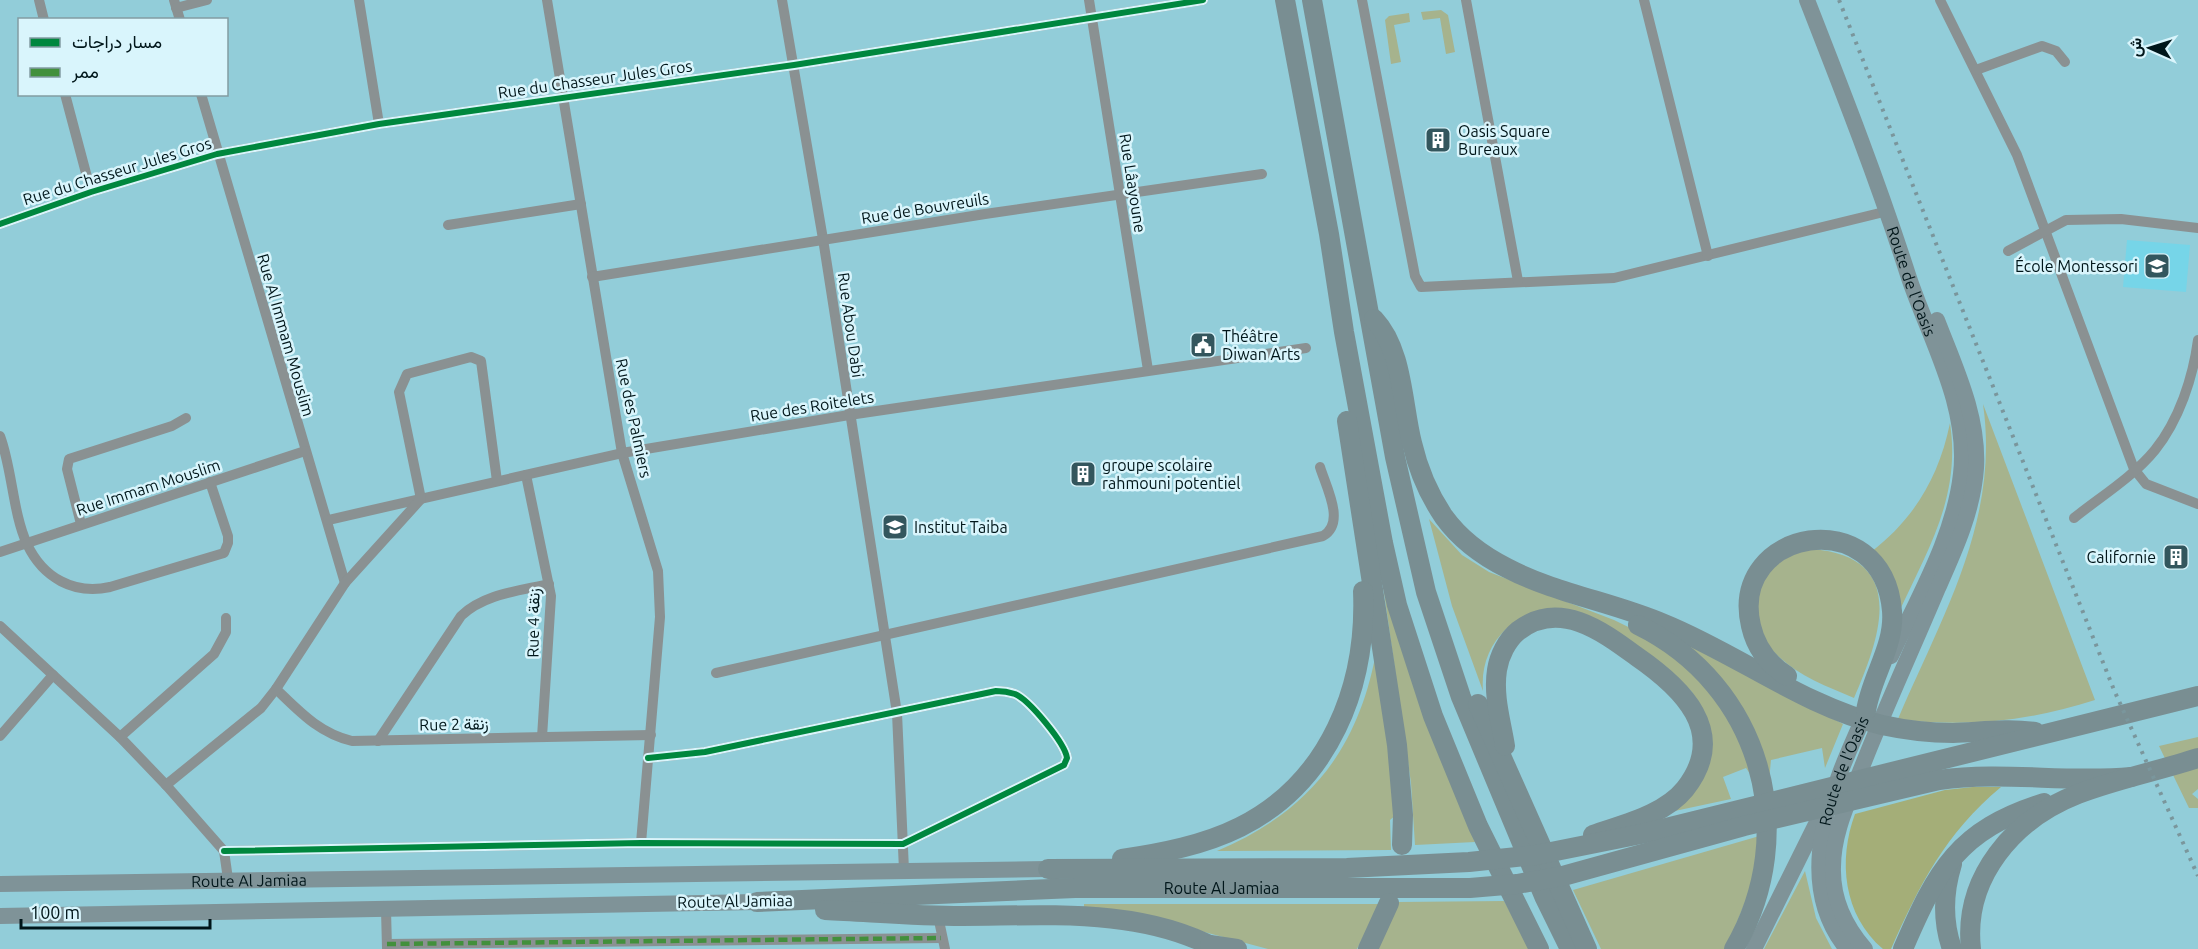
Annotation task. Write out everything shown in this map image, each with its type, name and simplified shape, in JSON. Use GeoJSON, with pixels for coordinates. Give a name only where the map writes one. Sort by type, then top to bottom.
{"type":"FeatureCollection","features":[{"type":"Feature","properties":{"kind":"highway"},"geometry":{"type":"LineString","coordinates":[[1284,0],[1284,27],[1296,113],[1332,318],[1397,745],[1401,782],[1402,845]]}},
{"type":"Feature","properties":{"kind":"highway"},"geometry":{"type":"LineString","coordinates":[[1284,0],[1329,234],[1344,332],[1383,543],[1397,605],[1433,716],[1478,826],[1539,949]]}},
{"type":"Feature","properties":{"kind":"highway"},"geometry":{"type":"LineString","coordinates":[[1312,0],[1404,502],[1438,631],[1492,773],[1570,949]]}},
{"type":"Feature","properties":{"kind":"highway"},"geometry":{"type":"LineString","coordinates":[[1370,315],[1383,330],[1391,347],[1416,459],[1428,490],[1445,518],[1467,542],[1493,561],[1578,596],[1647,629],[1691,660],[1726,700],[1749,740],[1759,766],[1766,802],[1767,848],[1758,896],[1734,949]]}},
{"type":"Feature","properties":{"kind":"highway"},"geometry":{"type":"LineString","coordinates":[[1370,315],[1384,360],[1416,510],[1439,599],[1464,674],[1587,949]]}},
{"type":"Feature","properties":{"kind":"highway"},"geometry":{"type":"LineString","coordinates":[[1048,869],[1146,855],[1213,839],[1242,826],[1266,811],[1306,775],[1334,735],[1355,686],[1362,637],[1364,532]]}},
{"type":"Feature","properties":{"kind":"highway"},"geometry":{"type":"LineString","coordinates":[[1822,703],[1765,658],[1755,641],[1749,613],[1754,584],[1770,559],[1794,543],[1822,538],[1851,544],[1866,555],[1883,578],[1890,599],[1890,637],[1871,685],[1866,711]]}},
{"type":"Feature","properties":{"kind":"highway"},"geometry":{"type":"LineString","coordinates":[[1578,596],[1615,605],[1671,627],[1822,703],[1893,727],[1941,733],[2008,730],[2050,734]]}},
{"type":"Feature","properties":{"kind":"highway"},"geometry":{"type":"LineString","coordinates":[[1509,772],[1496,700],[1497,668],[1514,634],[1539,620],[1565,618],[1600,631],[1668,678],[1692,705],[1701,733],[1699,763],[1684,789],[1674,800],[1646,816],[1590,836],[1558,851]]}},
{"type":"Feature","properties":{"kind":"highway"},"geometry":{"type":"LineString","coordinates":[[1558,851],[1742,817],[1871,786],[2102,719],[2198,696]]}},
{"type":"Feature","properties":{"kind":"highway"},"geometry":{"type":"LineString","coordinates":[[1904,948],[1929,889],[1958,850],[2002,819],[2040,804],[2198,758]]}},
{"type":"Feature","properties":{"kind":"highway"},"geometry":{"type":"LineString","coordinates":[[1871,786],[1951,779],[2072,780],[2131,777]]}},
{"type":"Feature","properties":{"kind":"highway"},"geometry":{"type":"LineString","coordinates":[[1971,949],[1975,897],[1992,859],[2020,829],[2042,813],[2077,794]]}},
{"type":"Feature","properties":{"kind":"highway","name":"Route Al Jamiaa"},"geometry":{"type":"LineString","coordinates":[[757,902],[1075,888],[1470,888],[1517,884],[1563,876],[1742,817]]}},
{"type":"Feature","properties":{"kind":"highway"},"geometry":{"type":"LineString","coordinates":[[1952,949],[1946,926],[1944,903],[1948,876],[1958,850]]}},
{"type":"Feature","properties":{"kind":"highway","name":"Route Al Jamiaa"},"geometry":{"type":"LineString","coordinates":[[1048,869],[1347,868],[1469,862],[1558,851]]}},
{"type":"Feature","properties":{"kind":"highway"},"geometry":{"type":"LineString","coordinates":[[757,902],[824,910],[938,916],[1080,916],[1159,929],[1213,947],[1237,949]]}},
{"type":"Feature","properties":{"kind":"highway"},"geometry":{"type":"LineString","coordinates":[[1368,949],[1389,903]]}},
{"type":"Feature","properties":{"kind":"main road"},"geometry":{"type":"LineString","coordinates":[[1807,0],[1896,232]]}},
{"type":"Feature","properties":{"kind":"main road","name":"Route de l'Oasis"},"geometry":{"type":"LineString","coordinates":[[1846,949],[1825,908],[1819,874],[1821,841],[1833,789],[1950,522],[1962,472],[1961,431],[1952,397],[1896,232]]}},
{"type":"Feature","properties":{"kind":"main road","name":"Route de l'Oasis"},"geometry":{"type":"LineString","coordinates":[[1866,949],[1846,923],[1834,890],[1833,862],[1837,835],[1871,742],[1960,537],[1970,506],[1976,468],[1974,433],[1966,398],[1918,272],[1896,232]]}},
{"type":"Feature","properties":{"kind":"main road"},"geometry":{"type":"LineString","coordinates":[[1754,949],[1833,789]]}},
{"type":"Feature","properties":{"kind":"main road","name":"Route Al Jamiaa"},"geometry":{"type":"LineString","coordinates":[[0,884],[1048,869]]}},
{"type":"Feature","properties":{"kind":"main road","name":"Route Al Jamiaa"},"geometry":{"type":"LineString","coordinates":[[0,916],[386,910],[645,902],[757,902]]}},
{"type":"Feature","properties":{"kind":"street"},"geometry":{"type":"LineString","coordinates":[[39,0],[44,18]]}},
{"type":"Feature","properties":{"kind":"street"},"geometry":{"type":"LineString","coordinates":[[175,4],[207,0]]}},
{"type":"Feature","properties":{"kind":"street"},"geometry":{"type":"LineString","coordinates":[[359,0],[379,124]]}},
{"type":"Feature","properties":{"kind":"street","name":"Rue des Palmiers"},"geometry":{"type":"LineString","coordinates":[[547,0],[622,453],[660,587],[651,735],[641,843]]}},
{"type":"Feature","properties":{"kind":"street","name":"Rue Abou Dabi"},"geometry":{"type":"LineString","coordinates":[[782,0],[823,239],[897,713],[904,870]]}},
{"type":"Feature","properties":{"kind":"street","name":"Rue Lâayoune"},"geometry":{"type":"LineString","coordinates":[[1089,0],[1148,370]]}},
{"type":"Feature","properties":{"kind":"street","name":"Rue du Chasseur Jules Gros"},"geometry":{"type":"LineString","coordinates":[[0,224],[91,192],[217,154],[379,124],[794,64],[1203,0]]}},
{"type":"Feature","properties":{"kind":"street"},"geometry":{"type":"LineString","coordinates":[[1362,0],[1417,282],[1427,288],[1518,281],[1614,278],[1888,211]]}},
{"type":"Feature","properties":{"kind":"street"},"geometry":{"type":"LineString","coordinates":[[1466,0],[1518,281]]}},
{"type":"Feature","properties":{"kind":"street"},"geometry":{"type":"LineString","coordinates":[[1644,0],[1708,256]]}},
{"type":"Feature","properties":{"kind":"street"},"geometry":{"type":"LineString","coordinates":[[1940,0],[2004,126],[2046,228],[2134,469],[2146,484],[2198,504]]}},
{"type":"Feature","properties":{"kind":"street"},"geometry":{"type":"LineString","coordinates":[[1976,70],[2042,46],[2053,48],[2065,62]]}},
{"type":"Feature","properties":{"kind":"street"},"geometry":{"type":"LineString","coordinates":[[66,96],[91,192]]}},
{"type":"Feature","properties":{"kind":"street","name":"Rue Al Immam Mouslim"},"geometry":{"type":"LineString","coordinates":[[202,96],[345,583]]}},
{"type":"Feature","properties":{"kind":"street","name":"Rue de Bouvreuils"},"geometry":{"type":"LineString","coordinates":[[592,277],[823,239],[1262,174]]}},
{"type":"Feature","properties":{"kind":"street"},"geometry":{"type":"LineString","coordinates":[[448,225],[581,204]]}},
{"type":"Feature","properties":{"kind":"street"},"geometry":{"type":"LineString","coordinates":[[2008,251],[2046,228],[2066,220],[2096,218],[2198,228]]}},
{"type":"Feature","properties":{"kind":"street"},"geometry":{"type":"LineString","coordinates":[[2074,519],[2154,452],[2168,433],[2191,374],[2198,340]]}},
{"type":"Feature","properties":{"kind":"street","name":"Rue des Roitelets"},"geometry":{"type":"LineString","coordinates":[[328,520],[622,453],[849,415],[1306,348]]}},
{"type":"Feature","properties":{"kind":"street"},"geometry":{"type":"LineString","coordinates":[[166,785],[242,725],[276,689],[345,583],[421,499],[401,402],[400,387],[404,378],[425,368],[471,357],[481,361],[497,481]]}},
{"type":"Feature","properties":{"kind":"street"},"geometry":{"type":"LineString","coordinates":[[81,524],[67,470],[69,459],[172,426],[186,418]]}},
{"type":"Feature","properties":{"kind":"street"},"geometry":{"type":"LineString","coordinates":[[0,436],[27,544],[43,567],[60,581],[79,590],[92,591],[218,556],[226,550],[228,536],[210,482]]}},
{"type":"Feature","properties":{"kind":"street","name":"Rue Immam Mouslim"},"geometry":{"type":"LineString","coordinates":[[0,552],[305,451]]}},
{"type":"Feature","properties":{"kind":"street"},"geometry":{"type":"LineString","coordinates":[[716,673],[1323,536],[1331,530],[1335,515],[1320,467]]}},
{"type":"Feature","properties":{"kind":"street","name":"Rue 4 زنقة"},"geometry":{"type":"LineString","coordinates":[[526,475],[552,607],[542,737]]}},
{"type":"Feature","properties":{"kind":"street"},"geometry":{"type":"LineString","coordinates":[[378,741],[468,609],[483,600],[549,584]]}},
{"type":"Feature","properties":{"kind":"street"},"geometry":{"type":"LineString","coordinates":[[120,737],[214,654],[226,633],[226,618]]}},
{"type":"Feature","properties":{"kind":"street"},"geometry":{"type":"LineString","coordinates":[[0,626],[120,737],[166,785],[224,851],[228,879]]}},
{"type":"Feature","properties":{"kind":"street"},"geometry":{"type":"LineString","coordinates":[[0,736],[53,675]]}},
{"type":"Feature","properties":{"kind":"street","name":"Rue 2 زنقة"},"geometry":{"type":"LineString","coordinates":[[276,689],[314,725],[334,737],[352,741],[651,735]]}},
{"type":"Feature","properties":{"kind":"street"},"geometry":{"type":"LineString","coordinates":[[224,851],[641,843],[903,844],[1064,765],[1067,758],[1062,745],[1029,705],[1017,695],[996,691],[705,752],[648,758]]}},
{"type":"Feature","properties":{"kind":"street"},"geometry":{"type":"LineString","coordinates":[[386,910],[387,946],[720,940],[943,944],[938,916]]}},
{"type":"Feature","properties":{"kind":"street"},"geometry":{"type":"LineString","coordinates":[[709,949],[720,940]]}},
{"type":"Feature","properties":{"kind":"shaded area","name":"École Montessori"},"geometry":{"type":"Polygon","coordinates":[[[2127,240],[2190,245],[2186,292],[2123,287],[2127,240]]]}},
{"type":"Feature","properties":{"kind":"green space"},"geometry":{"type":"Polygon","coordinates":[[[1441,10],[1448,15],[1455,52],[1446,54],[1440,18],[1423,20],[1421,12],[1441,10]]]}},
{"type":"Feature","properties":{"kind":"green space"},"geometry":{"type":"Polygon","coordinates":[[[1409,13],[1410,22],[1394,25],[1401,62],[1391,64],[1385,20],[1389,16],[1409,13]]]}},
{"type":"Feature","properties":{"kind":"green space"},"geometry":{"type":"Polygon","coordinates":[[[1983,404],[2095,700],[2046,713],[1998,721],[1948,723],[1898,719],[1949,605],[1975,527],[1983,488],[1986,447],[1983,404]]]}},
{"type":"Feature","properties":{"kind":"green space"},"geometry":{"type":"Polygon","coordinates":[[[1950,423],[1951,475],[1946,499],[1931,545],[1898,614],[1871,552],[1900,526],[1932,479],[1950,423]]]}},
{"type":"Feature","properties":{"kind":"green space"},"geometry":{"type":"Polygon","coordinates":[[[1429,519],[1462,555],[1489,572],[1614,620],[1661,643],[1723,704],[1758,785],[1746,768],[1723,777],[1731,799],[1670,812],[1679,805],[1705,714],[1692,692],[1673,673],[1602,626],[1507,628],[1495,642],[1488,656],[1483,673],[1483,691],[1452,606],[1429,519]]]}},
{"type":"Feature","properties":{"kind":"green space"},"geometry":{"type":"Polygon","coordinates":[[[1811,549],[1842,555],[1863,567],[1875,583],[1879,603],[1878,625],[1872,650],[1854,698],[1814,680],[1786,663],[1770,647],[1759,622],[1758,596],[1767,572],[1785,558],[1811,549]]]}},
{"type":"Feature","properties":{"kind":"green space"},"geometry":{"type":"Polygon","coordinates":[[[1381,571],[1438,753],[1475,842],[1415,845],[1411,783],[1381,571]]]}},
{"type":"Feature","properties":{"kind":"green space"},"geometry":{"type":"Polygon","coordinates":[[[1671,633],[1843,724],[1825,768],[1822,748],[1771,760],[1769,781],[1671,633]]]}},
{"type":"Feature","properties":{"kind":"green space"},"geometry":{"type":"Polygon","coordinates":[[[1377,647],[1397,814],[1390,820],[1391,850],[1217,851],[1250,835],[1279,816],[1326,772],[1344,745],[1358,715],[1369,683],[1377,647]]]}},
{"type":"Feature","properties":{"kind":"green space"},"geometry":{"type":"Polygon","coordinates":[[[2198,737],[2198,789],[2192,794],[2198,799],[2198,808],[2189,808],[2159,746],[2198,737]]]}},
{"type":"Feature","properties":{"kind":"green space"},"geometry":{"type":"Polygon","coordinates":[[[2001,787],[1981,805],[1949,842],[1924,882],[1891,949],[1883,949],[1859,920],[1848,886],[1847,850],[1855,814],[1945,790],[2001,787]]]}},
{"type":"Feature","properties":{"kind":"green space"},"geometry":{"type":"Polygon","coordinates":[[[1763,835],[1757,873],[1726,949],[1601,949],[1573,890],[1763,835]]]}},
{"type":"Feature","properties":{"kind":"green space"},"geometry":{"type":"Polygon","coordinates":[[[1805,871],[1816,918],[1832,949],[1764,949],[1805,871]]]}},
{"type":"Feature","properties":{"kind":"green space"},"geometry":{"type":"Polygon","coordinates":[[[1504,901],[1531,949],[1375,949],[1398,902],[1504,901]]]}},
{"type":"Feature","properties":{"kind":"green space"},"geometry":{"type":"Polygon","coordinates":[[[1084,904],[1380,904],[1357,949],[1268,949],[1178,925],[1084,908],[1084,904]]]}},
{"type":"Feature","properties":{"kind":"railway"},"geometry":{"type":"LineString","coordinates":[[1839,0],[2114,690],[2198,876]]}},
{"type":"Feature","properties":{"kind":"marked path"},"geometry":{"type":"LineString","coordinates":[[387,944],[941,938]]}},
{"type":"Feature","properties":{"kind":"cycle path"},"geometry":{"type":"LineString","coordinates":[[0,224],[91,192],[217,154],[379,124],[794,65],[1203,0]]}},
{"type":"Feature","properties":{"kind":"cycle path"},"geometry":{"type":"LineString","coordinates":[[224,851],[641,843],[903,844],[1064,765],[1067,758],[1053,733],[1029,704],[1015,694],[996,691],[705,752],[648,758]]}},
{"type":"Feature","properties":{"kind":"place","name":"Oasis Square Bureaux"},"geometry":{"type":"Point","coordinates":[1438,140]}},
{"type":"Feature","properties":{"kind":"place","name":"École Montessori"},"geometry":{"type":"Point","coordinates":[2157,266]}},
{"type":"Feature","properties":{"kind":"place","name":"Théâtre Diwan Arts"},"geometry":{"type":"Point","coordinates":[1203,345]}},
{"type":"Feature","properties":{"kind":"place","name":"groupe scolaire rahmouni potentiel"},"geometry":{"type":"Point","coordinates":[1083,474]}},
{"type":"Feature","properties":{"kind":"place","name":"Institut Taiba"},"geometry":{"type":"Point","coordinates":[895,527]}},
{"type":"Feature","properties":{"kind":"place","name":"Californie"},"geometry":{"type":"Point","coordinates":[2176,557]}}]}
